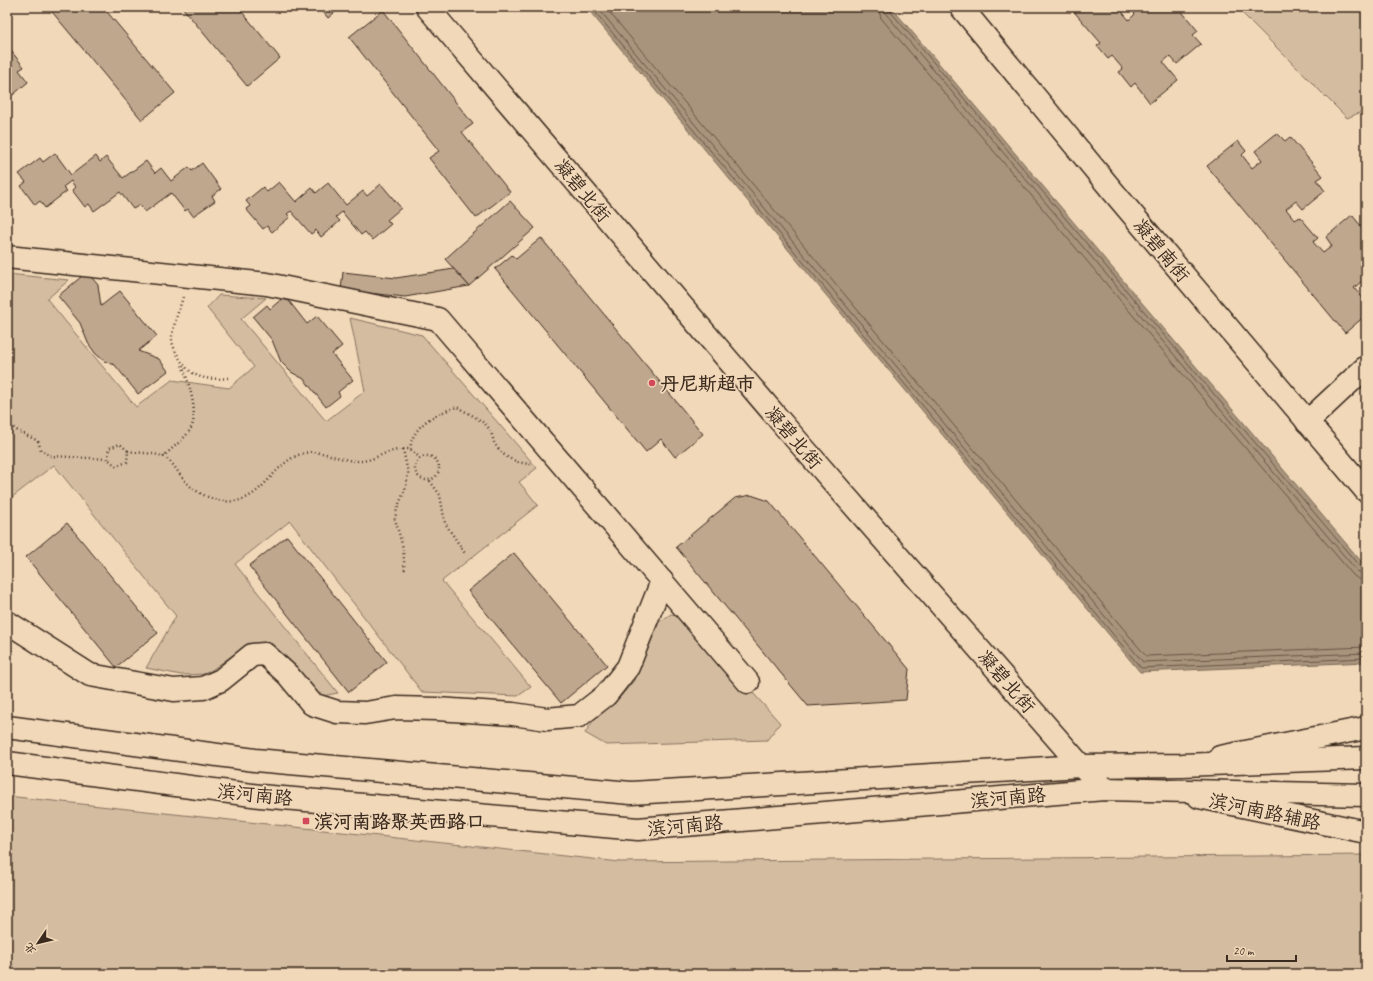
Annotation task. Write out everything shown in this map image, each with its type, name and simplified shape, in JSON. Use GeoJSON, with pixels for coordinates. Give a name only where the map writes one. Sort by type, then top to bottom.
{"type":"FeatureCollection","features":[{"type":"Feature","properties":{"kind":"street","name":"凝碧北街"},"geometry":{"type":"LineString","coordinates":[[427,7],[787,429],[1081,766],[1104,789]]}},
{"type":"Feature","properties":{"kind":"street","name":"凝碧南街"},"geometry":{"type":"LineString","coordinates":[[961,7],[1116,195],[1366,491]]}},
{"type":"Feature","properties":{"kind":"street"},"geometry":{"type":"LineString","coordinates":[[7,257],[267,284],[438,319],[748,682]]}},
{"type":"Feature","properties":{"kind":"street"},"geometry":{"type":"LineString","coordinates":[[1307,422],[1366,367]]}},
{"type":"Feature","properties":{"kind":"street"},"geometry":{"type":"LineString","coordinates":[[7,622],[90,675],[174,690],[203,688],[221,680],[252,655],[265,654],[288,675],[312,704],[337,712],[365,713],[396,708],[437,709],[513,714],[547,719],[579,716],[606,695],[628,667],[662,581]]}},
{"type":"Feature","properties":{"kind":"street","name":"滨河南路"},"geometry":{"type":"LineString","coordinates":[[7,727],[255,760],[631,793],[1081,766],[1182,765],[1366,758]]}},
{"type":"Feature","properties":{"kind":"street","name":"滨河南路辅路"},"geometry":{"type":"LineString","coordinates":[[1182,765],[1366,728]]}},
{"type":"Feature","properties":{"kind":"street","name":"滨河南路"},"geometry":{"type":"LineString","coordinates":[[7,763],[260,796],[638,829],[1104,789],[1165,789],[1366,795]]}},
{"type":"Feature","properties":{"kind":"street","name":"滨河南路辅路"},"geometry":{"type":"LineString","coordinates":[[1165,789],[1366,832]]}},
{"type":"Feature","properties":{"kind":"path"},"geometry":{"type":"LineString","coordinates":[[163,457],[191,428],[195,415],[187,376],[175,350],[172,338],[188,276]]}},
{"type":"Feature","properties":{"kind":"path"},"geometry":{"type":"LineString","coordinates":[[182,363],[200,377],[212,380],[228,378]]}},
{"type":"Feature","properties":{"kind":"path"},"geometry":{"type":"LineString","coordinates":[[410,449],[415,434],[424,424],[439,413],[457,407],[480,421],[490,430],[495,444],[506,457],[525,464],[561,464]]}},
{"type":"Feature","properties":{"kind":"path"},"geometry":{"type":"LineString","coordinates":[[7,423],[18,431],[38,441],[41,450],[51,456],[108,459],[116,466],[127,462],[128,451]]}},
{"type":"Feature","properties":{"kind":"path"},"geometry":{"type":"LineString","coordinates":[[108,459],[109,448],[120,444],[128,451],[163,457],[173,464],[183,479],[196,491],[213,499],[225,501],[238,500],[250,496],[268,482],[283,464],[301,453],[315,451],[350,461],[362,462],[390,452],[410,449],[419,457]]}},
{"type":"Feature","properties":{"kind":"path"},"geometry":{"type":"LineString","coordinates":[[403,449],[408,474],[406,487],[397,509],[396,519],[404,548],[404,573]]}},
{"type":"Feature","properties":{"kind":"path"},"geometry":{"type":"LineString","coordinates":[[430,481],[437,476],[439,467],[436,459],[428,455],[419,457],[414,464],[415,473],[421,479],[430,481],[440,495],[445,523],[466,555]]}},
{"type":"Feature","properties":{"kind":"shaded area"},"geometry":{"type":"Polygon","coordinates":[[[1236,7],[1366,7],[1366,110],[1347,118],[1236,7]]]}},
{"type":"Feature","properties":{"kind":"shaded area"},"geometry":{"type":"Polygon","coordinates":[[[7,274],[69,280],[47,299],[136,407],[172,380],[229,388],[254,367],[207,308],[219,295],[266,298],[241,319],[326,421],[365,391],[350,318],[422,335],[537,468],[519,482],[538,505],[442,581],[531,687],[518,696],[422,692],[290,521],[235,564],[338,693],[317,697],[246,646],[206,674],[181,675],[146,668],[176,616],[54,465],[7,501],[7,274]]]}},
{"type":"Feature","properties":{"kind":"shaded area"},"geometry":{"type":"Polygon","coordinates":[[[671,614],[684,616],[780,723],[767,740],[606,745],[585,733],[595,718],[621,696],[636,678],[659,622],[671,614]]]}},
{"type":"Feature","properties":{"kind":"shaded area"},"geometry":{"type":"Polygon","coordinates":[[[7,796],[620,862],[1366,855],[1366,974],[7,974],[7,796]]]}},
{"type":"Feature","properties":{"kind":"water"},"geometry":{"type":"Polygon","coordinates":[[[586,7],[891,7],[1366,567],[1366,662],[1140,672],[586,7]]]}},
{"type":"Feature","properties":{"kind":"building"},"geometry":{"type":"Polygon","coordinates":[[[48,7],[103,7],[175,93],[142,120],[48,7]]]}},
{"type":"Feature","properties":{"kind":"building"},"geometry":{"type":"Polygon","coordinates":[[[182,7],[238,7],[280,58],[247,86],[182,7]]]}},
{"type":"Feature","properties":{"kind":"building"},"geometry":{"type":"Polygon","coordinates":[[[319,7],[341,7],[328,18],[319,7]]]}},
{"type":"Feature","properties":{"kind":"building"},"geometry":{"type":"Polygon","coordinates":[[[1070,7],[1118,7],[1129,20],[1135,14],[1129,7],[1178,7],[1198,31],[1193,35],[1201,44],[1177,64],[1170,56],[1163,62],[1178,80],[1150,103],[1135,83],[1131,87],[1119,72],[1123,69],[1112,56],[1108,59],[1097,46],[1101,43],[1070,7]]]}},
{"type":"Feature","properties":{"kind":"building"},"geometry":{"type":"Polygon","coordinates":[[[383,10],[473,124],[462,132],[510,192],[476,218],[429,158],[439,151],[349,37],[383,10]]]}},
{"type":"Feature","properties":{"kind":"building"},"geometry":{"type":"Polygon","coordinates":[[[7,46],[24,67],[19,70],[28,82],[7,100],[7,46]]]}},
{"type":"Feature","properties":{"kind":"building"},"geometry":{"type":"Polygon","coordinates":[[[1277,133],[1285,141],[1290,137],[1323,176],[1317,180],[1325,191],[1303,209],[1296,201],[1286,209],[1295,220],[1300,217],[1318,238],[1313,242],[1323,253],[1332,246],[1326,237],[1352,215],[1366,232],[1366,286],[1362,281],[1354,288],[1366,302],[1366,315],[1345,333],[1207,166],[1238,141],[1246,151],[1242,155],[1252,168],[1262,160],[1255,151],[1277,133]]]}},
{"type":"Feature","properties":{"kind":"building"},"geometry":{"type":"Polygon","coordinates":[[[55,153],[71,175],[96,156],[100,162],[106,157],[123,178],[146,161],[155,173],[161,168],[171,181],[189,167],[192,171],[202,163],[221,189],[212,196],[215,201],[193,216],[188,209],[185,211],[171,193],[145,212],[140,205],[133,209],[120,192],[94,211],[89,204],[85,207],[72,190],[75,187],[71,181],[63,187],[67,191],[45,208],[40,201],[35,205],[21,186],[26,182],[19,174],[40,158],[43,162],[55,153]]]}},
{"type":"Feature","properties":{"kind":"building"},"geometry":{"type":"Polygon","coordinates":[[[279,182],[296,202],[312,188],[316,193],[328,183],[346,205],[363,191],[367,196],[381,184],[401,208],[387,220],[391,224],[372,240],[365,232],[361,235],[342,212],[336,217],[340,221],[321,237],[316,230],[311,234],[291,211],[287,214],[290,217],[272,232],[267,226],[263,229],[246,209],[250,206],[246,201],[263,187],[267,192],[279,182]]]}},
{"type":"Feature","properties":{"kind":"building"},"geometry":{"type":"Polygon","coordinates":[[[510,201],[535,228],[469,286],[445,259],[510,201]]]}},
{"type":"Feature","properties":{"kind":"building"},"geometry":{"type":"Polygon","coordinates":[[[541,238],[703,434],[675,457],[661,439],[646,452],[495,269],[512,255],[516,259],[541,238]]]}},
{"type":"Feature","properties":{"kind":"building"},"geometry":{"type":"Polygon","coordinates":[[[454,269],[469,286],[405,297],[341,290],[343,272],[396,278],[454,269]]]}},
{"type":"Feature","properties":{"kind":"building"},"geometry":{"type":"Polygon","coordinates":[[[87,272],[98,285],[101,306],[120,291],[157,336],[138,351],[159,359],[168,371],[138,394],[115,365],[104,361],[95,353],[88,343],[80,323],[58,296],[87,272]]]}},
{"type":"Feature","properties":{"kind":"building"},"geometry":{"type":"Polygon","coordinates":[[[285,296],[307,324],[317,316],[342,346],[332,354],[353,380],[338,392],[340,396],[326,407],[304,379],[291,372],[281,362],[272,340],[253,317],[267,305],[270,309],[285,296]]]}},
{"type":"Feature","properties":{"kind":"building"},"geometry":{"type":"Polygon","coordinates":[[[751,495],[769,501],[909,669],[906,700],[808,706],[676,547],[735,498],[751,495]]]}},
{"type":"Feature","properties":{"kind":"building"},"geometry":{"type":"Polygon","coordinates":[[[67,523],[158,633],[116,667],[26,557],[67,523]]]}},
{"type":"Feature","properties":{"kind":"building"},"geometry":{"type":"Polygon","coordinates":[[[287,536],[387,662],[349,692],[249,566],[287,536]]]}},
{"type":"Feature","properties":{"kind":"building"},"geometry":{"type":"Polygon","coordinates":[[[514,553],[607,665],[561,703],[468,591],[514,553]]]}},
{"type":"Feature","properties":{"kind":"place","name":"丹尼斯超市"},"geometry":{"type":"Point","coordinates":[652,383]}},
{"type":"Feature","properties":{"kind":"place","name":"滨河南路聚英西路口"},"geometry":{"type":"Point","coordinates":[306,821]}}]}
